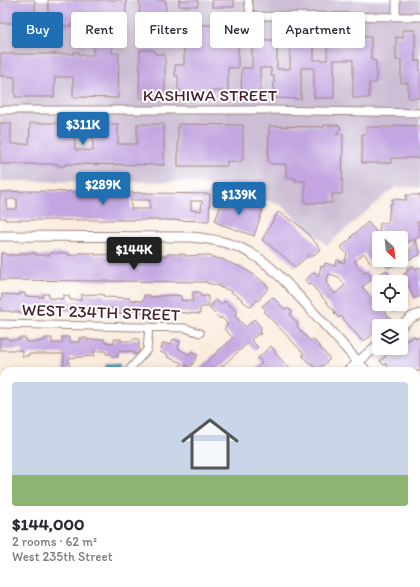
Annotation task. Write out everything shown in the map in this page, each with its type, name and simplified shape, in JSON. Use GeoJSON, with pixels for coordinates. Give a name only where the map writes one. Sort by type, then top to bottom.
{"type":"FeatureCollection","features":[{"type":"Feature","properties":{"kind":"street"},"geometry":{"type":"LineString","coordinates":[[248,0],[250,14],[256,16],[420,17]]}},
{"type":"Feature","properties":{"kind":"street"},"geometry":{"type":"LineString","coordinates":[[396,0],[396,17]]}},
{"type":"Feature","properties":{"kind":"street","name":"KASHIWA STREET"},"geometry":{"type":"LineString","coordinates":[[0,110],[265,110],[420,113]]}},
{"type":"Feature","properties":{"kind":"street"},"geometry":{"type":"LineString","coordinates":[[0,236],[207,239],[228,244],[249,252],[264,262],[284,280],[362,367]]}},
{"type":"Feature","properties":{"kind":"street"},"geometry":{"type":"LineString","coordinates":[[408,320],[420,314]]}},
{"type":"Feature","properties":{"kind":"street","name":"WEST 234TH STREET"},"geometry":{"type":"LineString","coordinates":[[0,324],[185,328],[200,333]]}},
{"type":"Feature","properties":{"kind":"street"},"geometry":{"type":"LineString","coordinates":[[131,367],[146,350],[149,327]]}},
{"type":"Feature","properties":{"kind":"street"},"geometry":{"type":"LineString","coordinates":[[351,367],[372,350]]}},
{"type":"Feature","properties":{"kind":"shaded area"},"geometry":{"type":"Polygon","coordinates":[[[0,0],[420,0],[420,188],[395,187],[327,245],[281,205],[231,188],[189,182],[0,181],[0,0]]]}},
{"type":"Feature","properties":{"kind":"water"},"geometry":{"type":"Polygon","coordinates":[[[119,363],[120,367],[106,367],[106,364],[119,363]]]}},
{"type":"Feature","properties":{"kind":"building"},"geometry":{"type":"Polygon","coordinates":[[[0,0],[35,0],[35,12],[12,12],[12,23],[0,23],[0,0]]]}},
{"type":"Feature","properties":{"kind":"building"},"geometry":{"type":"Polygon","coordinates":[[[48,0],[126,0],[126,12],[71,12],[71,26],[63,26],[63,12],[48,12],[48,0]]]}},
{"type":"Feature","properties":{"kind":"building"},"geometry":{"type":"Polygon","coordinates":[[[140,0],[166,0],[166,12],[139,12],[140,0]]]}},
{"type":"Feature","properties":{"kind":"building"},"geometry":{"type":"Polygon","coordinates":[[[179,0],[198,0],[198,6],[179,6],[179,0]]]}},
{"type":"Feature","properties":{"kind":"building"},"geometry":{"type":"Polygon","coordinates":[[[212,0],[234,0],[234,7],[212,7],[212,0]]]}},
{"type":"Feature","properties":{"kind":"building"},"geometry":{"type":"Polygon","coordinates":[[[202,25],[210,25],[210,48],[238,48],[238,68],[228,68],[228,101],[223,101],[223,91],[209,91],[209,98],[185,98],[185,91],[178,91],[178,76],[175,76],[175,65],[184,65],[184,48],[202,48],[202,25]]]}},
{"type":"Feature","properties":{"kind":"building"},"geometry":{"type":"Polygon","coordinates":[[[403,30],[415,30],[415,61],[420,61],[420,98],[408,98],[408,83],[401,83],[401,60],[396,60],[396,37],[403,38],[403,30]]]}},
{"type":"Feature","properties":{"kind":"building"},"geometry":{"type":"Polygon","coordinates":[[[365,37],[371,37],[371,60],[376,61],[376,83],[369,83],[369,98],[353,98],[353,60],[334,60],[334,98],[314,98],[314,68],[301,68],[301,99],[273,98],[274,76],[271,76],[271,68],[260,68],[260,98],[248,98],[249,91],[241,91],[242,68],[252,68],[252,48],[264,48],[264,40],[272,40],[272,48],[277,48],[277,69],[290,69],[290,48],[314,48],[314,60],[327,60],[327,48],[365,48],[365,37]]]}},
{"type":"Feature","properties":{"kind":"building"},"geometry":{"type":"Polygon","coordinates":[[[93,48],[112,48],[112,53],[119,53],[118,98],[73,97],[73,77],[55,77],[54,97],[15,97],[15,77],[0,76],[0,54],[74,54],[74,52],[79,52],[79,55],[93,55],[93,48]]]}},
{"type":"Feature","properties":{"kind":"building"},"geometry":{"type":"Polygon","coordinates":[[[140,50],[155,50],[155,54],[165,54],[165,98],[139,98],[140,50]]]}},
{"type":"Feature","properties":{"kind":"building"},"geometry":{"type":"Polygon","coordinates":[[[0,123],[11,123],[11,144],[29,144],[30,123],[75,123],[75,150],[93,151],[93,124],[118,124],[118,144],[137,144],[137,124],[164,124],[164,165],[65,164],[65,166],[58,166],[58,164],[0,164],[0,123]]]}},
{"type":"Feature","properties":{"kind":"building"},"geometry":{"type":"Polygon","coordinates":[[[178,124],[243,125],[243,159],[240,162],[227,161],[227,166],[178,166],[178,124]]]}},
{"type":"Feature","properties":{"kind":"building"},"geometry":{"type":"Polygon","coordinates":[[[324,125],[338,125],[341,128],[336,134],[343,134],[342,194],[332,194],[332,203],[305,203],[305,181],[295,181],[295,178],[286,178],[286,164],[271,164],[268,161],[269,126],[324,127],[324,125]]]}},
{"type":"Feature","properties":{"kind":"building"},"geometry":{"type":"Polygon","coordinates":[[[395,125],[420,126],[420,158],[391,158],[391,163],[362,163],[362,134],[366,134],[366,127],[395,127],[395,125]]]}},
{"type":"Feature","properties":{"kind":"building"},"geometry":{"type":"Polygon","coordinates":[[[30,191],[210,194],[209,221],[5,220],[5,218],[0,218],[0,192],[30,191]],[[7,199],[7,209],[17,209],[17,199],[7,199]],[[131,200],[131,209],[150,209],[150,200],[131,200]],[[191,201],[191,210],[201,211],[202,201],[191,201]]]}},
{"type":"Feature","properties":{"kind":"building"},"geometry":{"type":"Polygon","coordinates":[[[406,195],[420,195],[420,222],[417,222],[420,230],[420,237],[408,242],[408,231],[379,231],[380,223],[388,223],[392,199],[406,200],[406,195]]]}},
{"type":"Feature","properties":{"kind":"building"},"geometry":{"type":"Polygon","coordinates":[[[224,196],[263,209],[254,236],[215,221],[224,196]]]}},
{"type":"Feature","properties":{"kind":"building"},"geometry":{"type":"Polygon","coordinates":[[[278,212],[292,220],[303,229],[321,249],[311,257],[309,255],[295,267],[262,240],[278,212]]]}},
{"type":"Feature","properties":{"kind":"building"},"geometry":{"type":"Polygon","coordinates":[[[368,222],[375,231],[372,231],[372,262],[364,253],[355,261],[357,266],[364,273],[366,271],[372,278],[372,280],[362,287],[372,298],[372,311],[384,311],[391,319],[372,319],[372,335],[363,342],[341,316],[339,318],[311,284],[309,285],[305,280],[314,272],[318,277],[321,266],[324,267],[325,263],[335,266],[337,260],[344,263],[347,254],[341,247],[368,222]],[[329,274],[326,283],[335,294],[345,285],[339,277],[329,274]]]}},
{"type":"Feature","properties":{"kind":"building"},"geometry":{"type":"Polygon","coordinates":[[[415,240],[420,255],[408,260],[409,252],[415,240]]]}},
{"type":"Feature","properties":{"kind":"building"},"geometry":{"type":"Polygon","coordinates":[[[1,253],[6,253],[6,255],[20,255],[20,253],[50,255],[50,253],[68,253],[68,255],[78,255],[78,253],[95,253],[95,255],[126,254],[126,256],[139,256],[139,254],[157,254],[157,256],[167,256],[167,254],[185,254],[185,256],[208,255],[241,267],[256,276],[269,287],[251,307],[231,292],[232,291],[207,282],[0,280],[1,253]]]}},
{"type":"Feature","properties":{"kind":"building"},"geometry":{"type":"Polygon","coordinates":[[[414,266],[415,269],[420,267],[420,296],[414,299],[408,284],[408,275],[404,274],[408,272],[407,269],[414,266]]]}},
{"type":"Feature","properties":{"kind":"building"},"geometry":{"type":"Polygon","coordinates":[[[386,270],[389,275],[378,275],[386,270]]]}},
{"type":"Feature","properties":{"kind":"building"},"geometry":{"type":"Polygon","coordinates":[[[193,292],[200,292],[200,296],[208,296],[208,307],[200,307],[200,314],[175,312],[175,310],[165,310],[165,312],[158,311],[158,309],[148,309],[148,313],[131,311],[131,313],[114,314],[114,308],[96,309],[96,313],[71,313],[71,311],[62,311],[62,309],[52,309],[52,312],[45,312],[45,308],[27,307],[27,314],[0,311],[0,299],[2,299],[2,294],[20,295],[20,293],[25,293],[25,296],[43,297],[43,294],[49,294],[49,298],[63,299],[63,295],[69,296],[70,300],[81,300],[81,295],[98,294],[104,295],[104,297],[130,298],[130,300],[141,301],[144,300],[144,295],[150,295],[150,297],[174,295],[181,296],[181,300],[193,301],[193,292]]]}},
{"type":"Feature","properties":{"kind":"building"},"geometry":{"type":"Polygon","coordinates":[[[273,297],[283,308],[288,308],[292,312],[290,314],[298,324],[297,326],[299,329],[310,341],[313,339],[330,359],[321,367],[314,367],[307,361],[302,355],[304,354],[264,312],[266,310],[262,306],[273,297]]]}},
{"type":"Feature","properties":{"kind":"building"},"geometry":{"type":"Polygon","coordinates":[[[216,300],[221,305],[224,301],[234,309],[237,313],[234,315],[246,327],[254,319],[261,327],[260,335],[259,333],[251,340],[258,347],[255,350],[248,343],[221,367],[200,367],[233,338],[224,329],[228,324],[221,317],[220,319],[209,308],[216,300]]]}},
{"type":"Feature","properties":{"kind":"building"},"geometry":{"type":"Polygon","coordinates":[[[414,336],[417,339],[420,336],[420,367],[388,367],[380,361],[387,355],[408,355],[408,340],[414,336]]]}},
{"type":"Feature","properties":{"kind":"building"},"geometry":{"type":"Polygon","coordinates":[[[62,337],[69,337],[69,342],[79,342],[79,338],[87,338],[87,340],[104,339],[104,342],[114,343],[114,339],[131,341],[132,339],[139,339],[139,351],[137,354],[133,354],[133,351],[118,352],[118,357],[112,357],[112,354],[106,354],[106,351],[94,351],[94,356],[69,358],[69,367],[63,367],[64,354],[28,354],[28,356],[22,356],[22,351],[19,350],[0,350],[0,338],[19,340],[19,338],[26,338],[26,342],[37,342],[45,340],[45,338],[52,338],[52,343],[62,343],[62,337]]]}},
{"type":"Feature","properties":{"kind":"building"},"geometry":{"type":"Polygon","coordinates":[[[173,339],[180,341],[178,348],[189,355],[191,351],[198,355],[191,367],[187,365],[186,367],[182,367],[180,366],[182,363],[167,357],[168,355],[160,352],[163,343],[171,345],[173,339]]]}},
{"type":"Feature","properties":{"kind":"building"},"geometry":{"type":"Polygon","coordinates":[[[271,346],[276,352],[275,353],[288,367],[258,367],[262,363],[258,358],[271,346]]]}}]}
